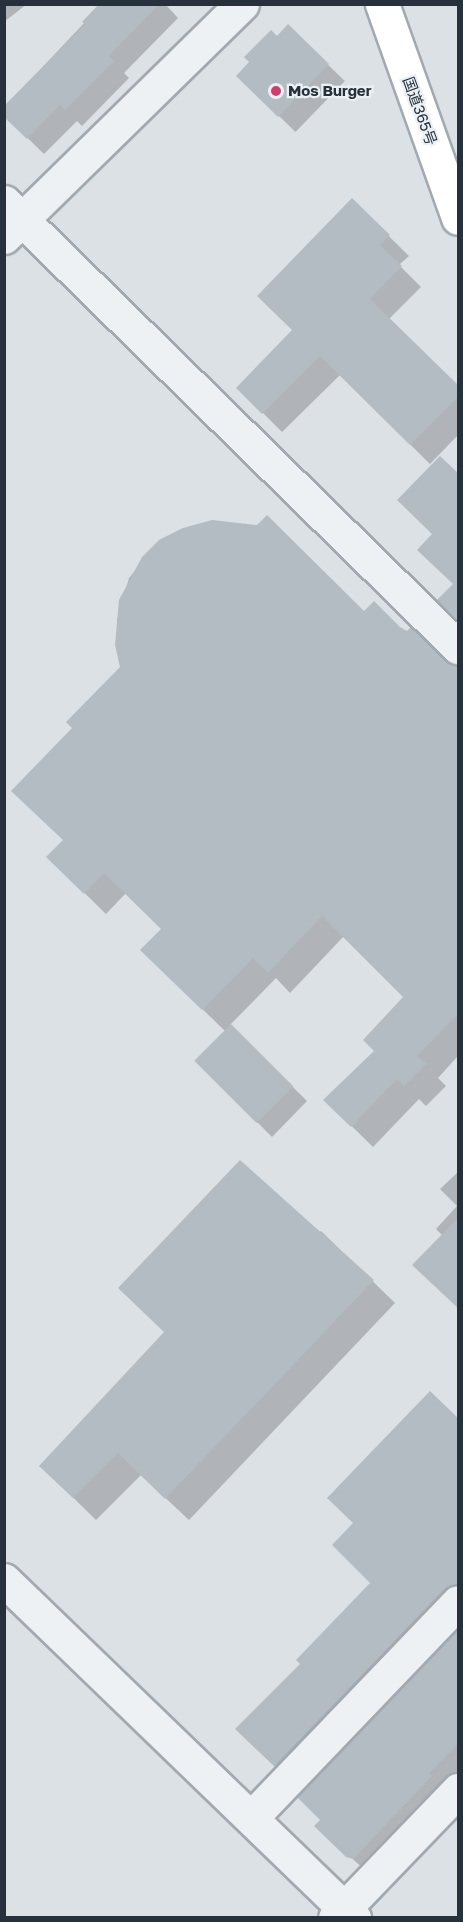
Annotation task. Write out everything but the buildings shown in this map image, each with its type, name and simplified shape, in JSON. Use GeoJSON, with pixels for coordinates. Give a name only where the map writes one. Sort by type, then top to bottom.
{"type":"FeatureCollection","features":[{"type":"Feature","properties":{"kind":"highway","name":"国道365号"},"geometry":{"type":"LineString","coordinates":[[382,4],[459,218]]}},
{"type":"Feature","properties":{"kind":"street"},"geometry":{"type":"LineString","coordinates":[[242,4],[10,220],[459,647]]}},
{"type":"Feature","properties":{"kind":"street"},"geometry":{"type":"LineString","coordinates":[[4,1580],[251,1818],[345,1914],[459,1790]]}},
{"type":"Feature","properties":{"kind":"street"},"geometry":{"type":"LineString","coordinates":[[251,1818],[459,1602]]}},
{"type":"Feature","properties":{"kind":"place","name":"Mos Burger"},"geometry":{"type":"Point","coordinates":[276,91]}}]}
